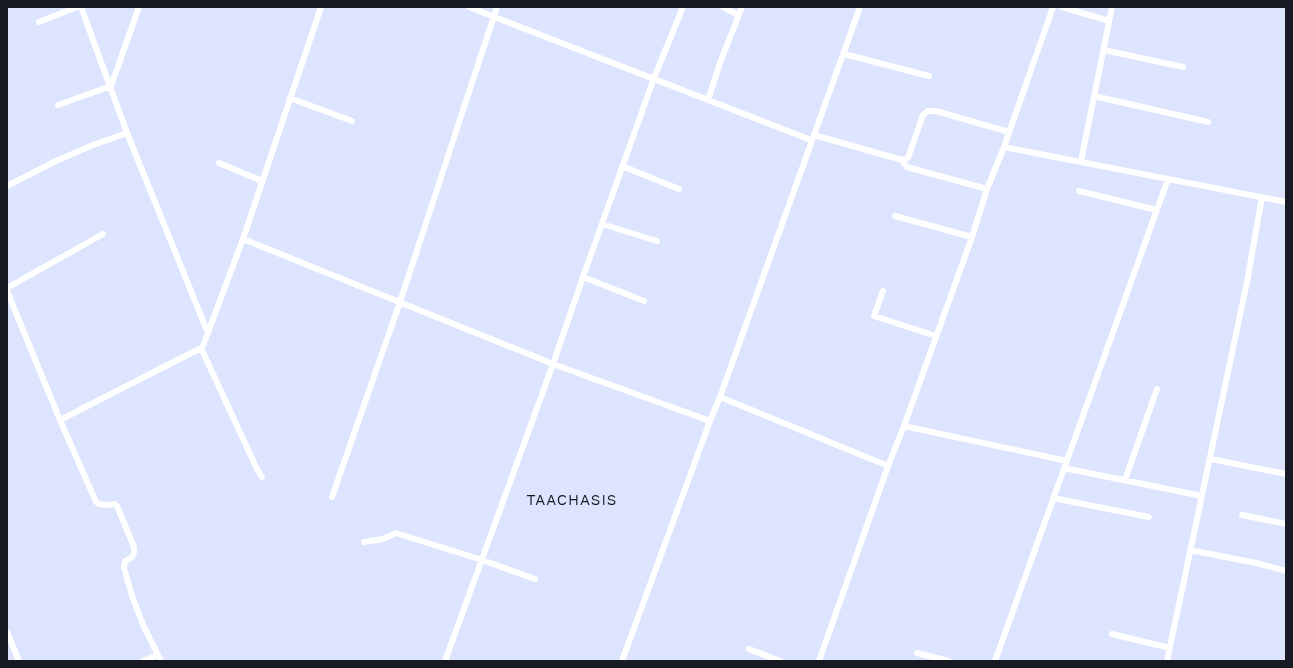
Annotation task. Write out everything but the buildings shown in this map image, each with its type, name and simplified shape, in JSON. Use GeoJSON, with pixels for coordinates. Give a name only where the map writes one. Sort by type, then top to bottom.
{"type":"FeatureCollection","features":[{"type":"Feature","properties":{"kind":"street"},"geometry":{"type":"LineString","coordinates":[[38,22],[77,7]]}},
{"type":"Feature","properties":{"kind":"street"},"geometry":{"type":"LineString","coordinates":[[81,7],[127,133],[208,333]]}},
{"type":"Feature","properties":{"kind":"street"},"geometry":{"type":"LineString","coordinates":[[111,86],[139,7]]}},
{"type":"Feature","properties":{"kind":"street"},"geometry":{"type":"LineString","coordinates":[[60,420],[201,348],[205,343],[243,239],[321,7]]}},
{"type":"Feature","properties":{"kind":"street"},"geometry":{"type":"LineString","coordinates":[[468,7],[708,100],[813,138],[902,160],[908,158],[923,115],[928,111],[936,111],[1009,132]]}},
{"type":"Feature","properties":{"kind":"street"},"geometry":{"type":"LineString","coordinates":[[332,497],[400,302],[497,7]]}},
{"type":"Feature","properties":{"kind":"street"},"geometry":{"type":"LineString","coordinates":[[445,661],[554,364],[583,277],[654,78],[683,7]]}},
{"type":"Feature","properties":{"kind":"street"},"geometry":{"type":"LineString","coordinates":[[723,7],[738,15]]}},
{"type":"Feature","properties":{"kind":"street"},"geometry":{"type":"LineString","coordinates":[[708,100],[720,62],[742,7]]}},
{"type":"Feature","properties":{"kind":"street"},"geometry":{"type":"LineString","coordinates":[[622,661],[720,397],[860,7]]}},
{"type":"Feature","properties":{"kind":"street"},"geometry":{"type":"LineString","coordinates":[[818,661],[972,237],[987,189],[1004,146],[1053,7]]}},
{"type":"Feature","properties":{"kind":"street"},"geometry":{"type":"LineString","coordinates":[[1062,7],[1110,21]]}},
{"type":"Feature","properties":{"kind":"street"},"geometry":{"type":"LineString","coordinates":[[1081,161],[1112,7]]}},
{"type":"Feature","properties":{"kind":"street"},"geometry":{"type":"LineString","coordinates":[[1104,50],[1183,67]]}},
{"type":"Feature","properties":{"kind":"street"},"geometry":{"type":"LineString","coordinates":[[844,54],[929,76]]}},
{"type":"Feature","properties":{"kind":"street"},"geometry":{"type":"LineString","coordinates":[[58,105],[111,86]]}},
{"type":"Feature","properties":{"kind":"street"},"geometry":{"type":"LineString","coordinates":[[1094,96],[1208,122]]}},
{"type":"Feature","properties":{"kind":"street"},"geometry":{"type":"LineString","coordinates":[[290,98],[352,121]]}},
{"type":"Feature","properties":{"kind":"street"},"geometry":{"type":"LineString","coordinates":[[7,186],[56,161],[93,145],[127,133]]}},
{"type":"Feature","properties":{"kind":"street"},"geometry":{"type":"LineString","coordinates":[[1004,146],[1286,202]]}},
{"type":"Feature","properties":{"kind":"street"},"geometry":{"type":"LineString","coordinates":[[902,160],[907,167],[987,189]]}},
{"type":"Feature","properties":{"kind":"street"},"geometry":{"type":"LineString","coordinates":[[219,163],[262,180]]}},
{"type":"Feature","properties":{"kind":"street"},"geometry":{"type":"LineString","coordinates":[[622,166],[679,189]]}},
{"type":"Feature","properties":{"kind":"street"},"geometry":{"type":"LineString","coordinates":[[995,661],[1168,179]]}},
{"type":"Feature","properties":{"kind":"street"},"geometry":{"type":"LineString","coordinates":[[1079,191],[1156,210]]}},
{"type":"Feature","properties":{"kind":"street"},"geometry":{"type":"LineString","coordinates":[[1167,661],[1211,459],[1247,282],[1262,197]]}},
{"type":"Feature","properties":{"kind":"street"},"geometry":{"type":"LineString","coordinates":[[895,216],[972,237]]}},
{"type":"Feature","properties":{"kind":"street"},"geometry":{"type":"LineString","coordinates":[[602,224],[657,241]]}},
{"type":"Feature","properties":{"kind":"street"},"geometry":{"type":"LineString","coordinates":[[103,234],[7,290],[60,420],[96,502],[103,505],[115,504],[117,506],[134,547],[134,555],[125,561],[124,568],[133,599],[160,661]]}},
{"type":"Feature","properties":{"kind":"street"},"geometry":{"type":"LineString","coordinates":[[243,239],[554,364],[710,421]]}},
{"type":"Feature","properties":{"kind":"street"},"geometry":{"type":"LineString","coordinates":[[583,277],[644,301]]}},
{"type":"Feature","properties":{"kind":"street"},"geometry":{"type":"LineString","coordinates":[[883,291],[874,316],[936,336]]}},
{"type":"Feature","properties":{"kind":"street"},"geometry":{"type":"LineString","coordinates":[[201,348],[262,477]]}},
{"type":"Feature","properties":{"kind":"street"},"geometry":{"type":"LineString","coordinates":[[1125,480],[1157,389]]}},
{"type":"Feature","properties":{"kind":"street"},"geometry":{"type":"LineString","coordinates":[[720,397],[888,466]]}},
{"type":"Feature","properties":{"kind":"street"},"geometry":{"type":"LineString","coordinates":[[904,426],[1067,461]]}},
{"type":"Feature","properties":{"kind":"street"},"geometry":{"type":"LineString","coordinates":[[1211,459],[1286,474]]}},
{"type":"Feature","properties":{"kind":"street"},"geometry":{"type":"LineString","coordinates":[[1064,468],[1202,496]]}},
{"type":"Feature","properties":{"kind":"street"},"geometry":{"type":"LineString","coordinates":[[1053,498],[1149,517]]}},
{"type":"Feature","properties":{"kind":"street"},"geometry":{"type":"LineString","coordinates":[[1242,516],[1286,524]]}},
{"type":"Feature","properties":{"kind":"street"},"geometry":{"type":"LineString","coordinates":[[364,542],[383,539],[396,533],[482,560],[535,579]]}},
{"type":"Feature","properties":{"kind":"street"},"geometry":{"type":"LineString","coordinates":[[1190,550],[1256,563],[1286,571]]}},
{"type":"Feature","properties":{"kind":"street"},"geometry":{"type":"LineString","coordinates":[[7,632],[19,661]]}},
{"type":"Feature","properties":{"kind":"street"},"geometry":{"type":"LineString","coordinates":[[1112,634],[1170,648]]}},
{"type":"Feature","properties":{"kind":"street"},"geometry":{"type":"LineString","coordinates":[[749,649],[780,661]]}},
{"type":"Feature","properties":{"kind":"street"},"geometry":{"type":"LineString","coordinates":[[917,653],[949,661]]}},
{"type":"Feature","properties":{"kind":"street"},"geometry":{"type":"LineString","coordinates":[[143,661],[158,655]]}},
{"type":"Feature","properties":{"kind":"district","name":"TAACHASIS"},"geometry":{"type":"Point","coordinates":[572,500]}}]}
